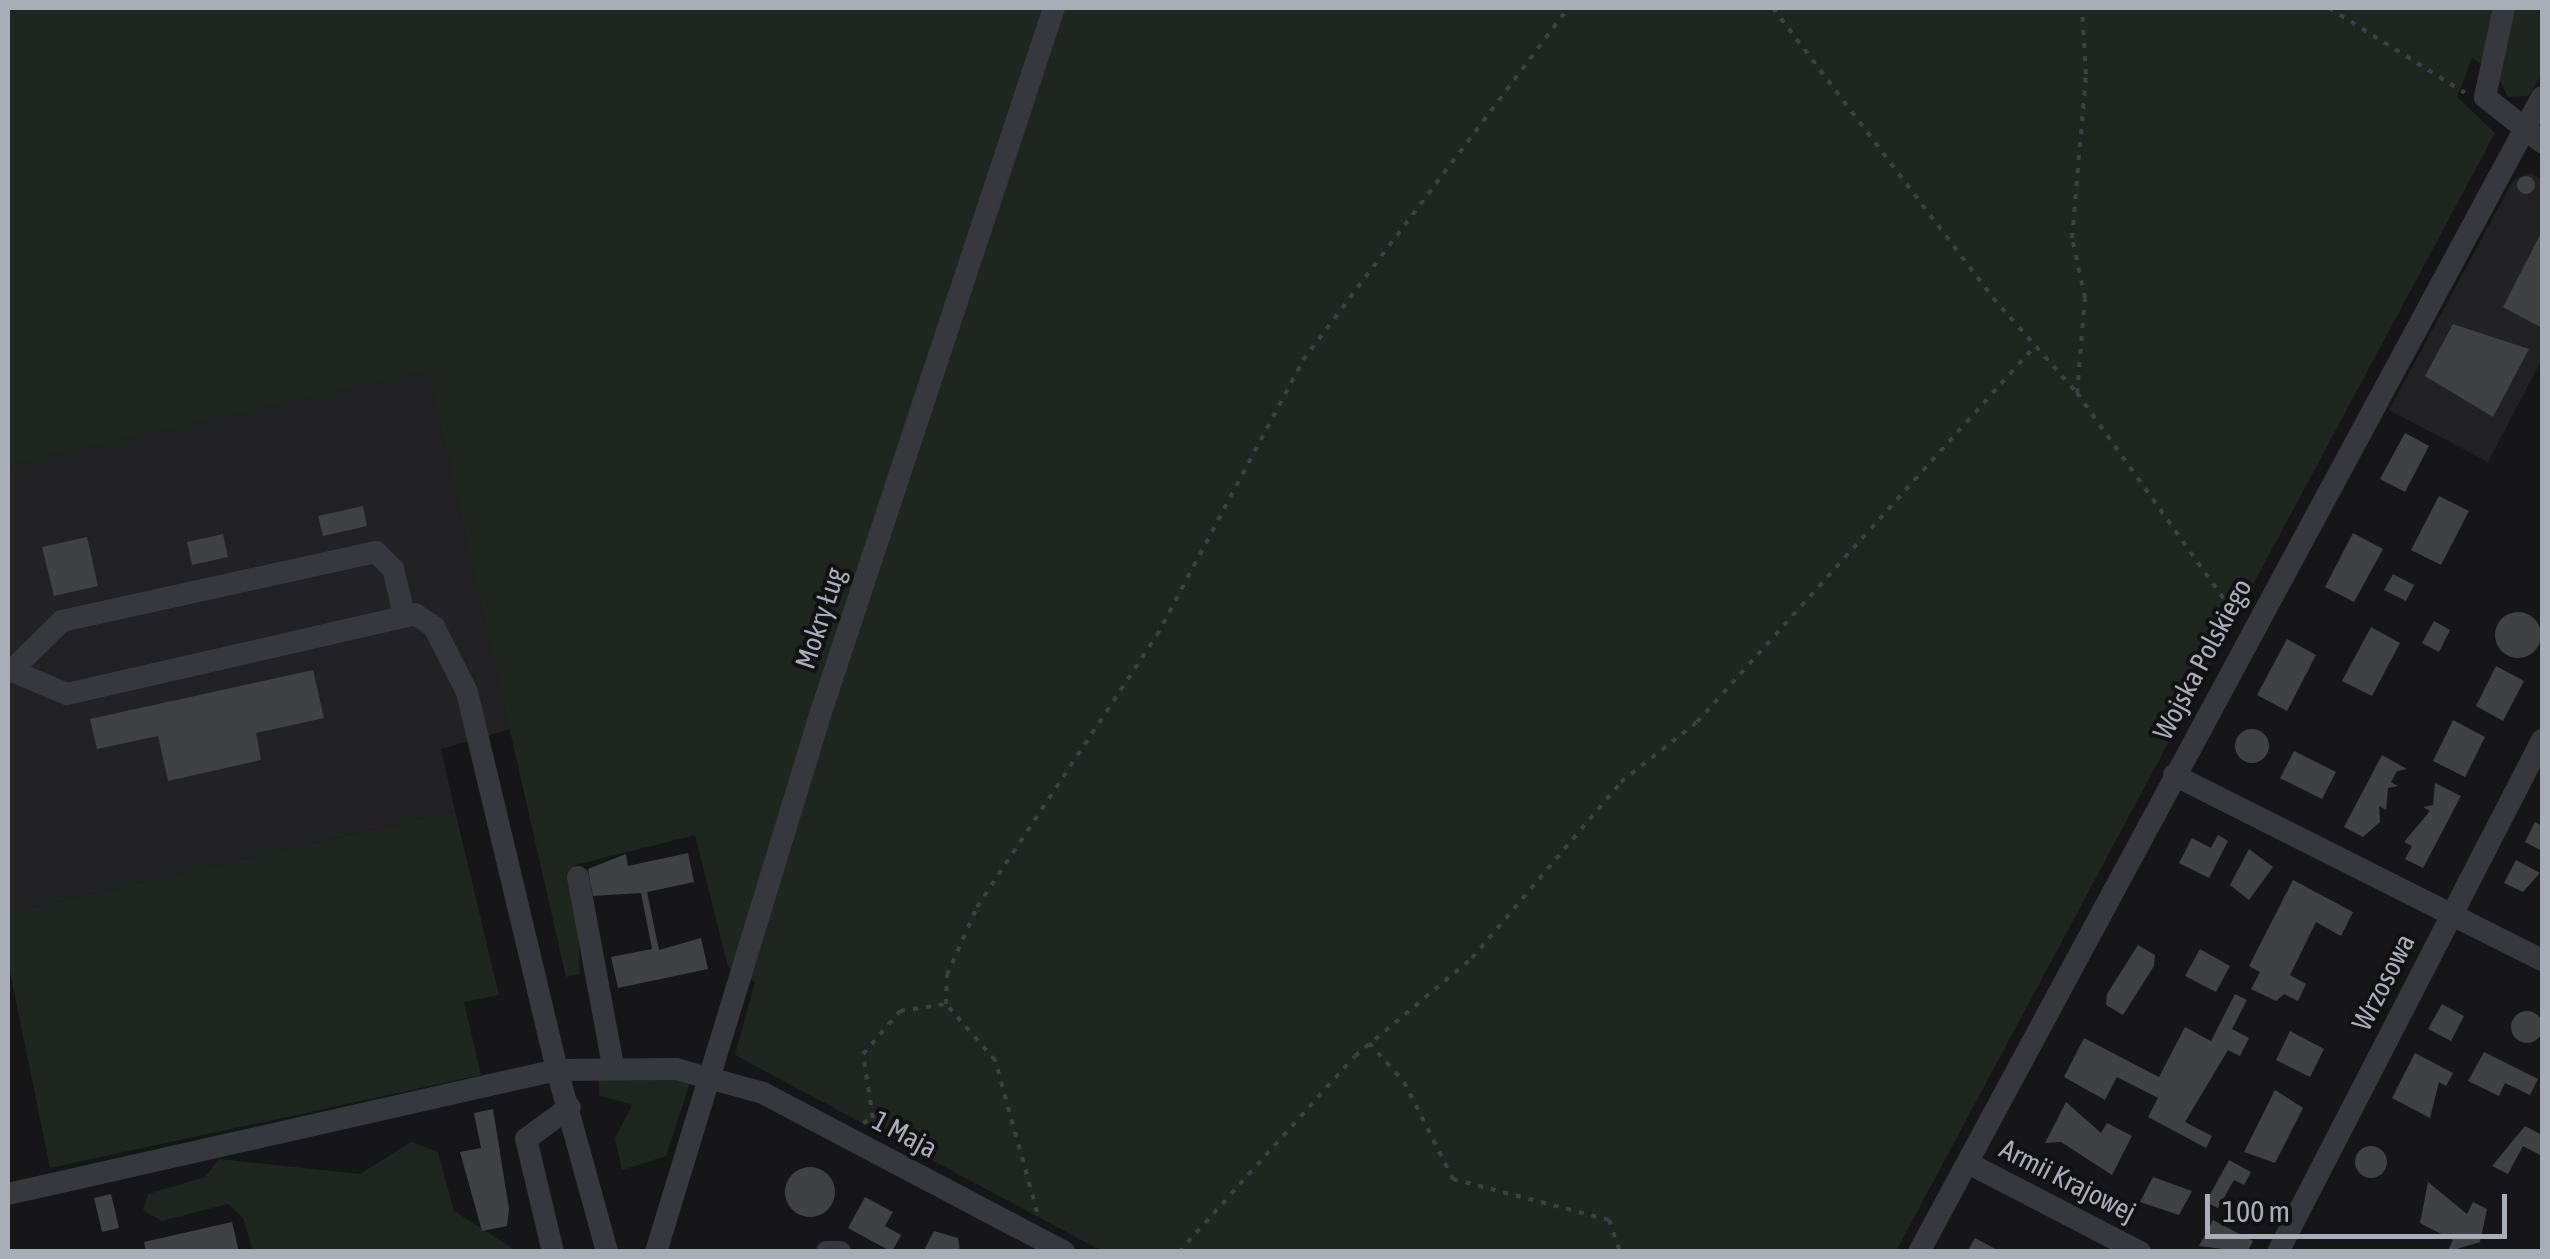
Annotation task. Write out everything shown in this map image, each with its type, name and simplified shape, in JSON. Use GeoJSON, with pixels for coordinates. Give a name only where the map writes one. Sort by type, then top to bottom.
{"type":"FeatureCollection","features":[{"type":"Feature","properties":{"kind":"street","name":"Mokry Ług"},"geometry":{"type":"LineString","coordinates":[[656,1252],[714,1077],[821,712],[1054,8]]}},
{"type":"Feature","properties":{"kind":"street"},"geometry":{"type":"LineString","coordinates":[[2504,8],[2482,85],[2493,111],[2542,142]]}},
{"type":"Feature","properties":{"kind":"street","name":"Wojska Polskiego"},"geometry":{"type":"LineString","coordinates":[[1920,1252],[2542,96]]}},
{"type":"Feature","properties":{"kind":"street"},"geometry":{"type":"LineString","coordinates":[[404,614],[394,569],[376,552],[62,621],[11,668],[67,694],[404,614],[434,627],[468,692],[558,1070],[607,1252]]}},
{"type":"Feature","properties":{"kind":"street","name":"Wrzosowa"},"geometry":{"type":"LineString","coordinates":[[2278,1252],[2542,740]]}},
{"type":"Feature","properties":{"kind":"street"},"geometry":{"type":"LineString","coordinates":[[2174,775],[2542,960]]}},
{"type":"Feature","properties":{"kind":"street"},"geometry":{"type":"LineString","coordinates":[[578,877],[614,1066]]}},
{"type":"Feature","properties":{"kind":"street","name":"1 Maja"},"geometry":{"type":"LineString","coordinates":[[8,1194],[558,1070],[614,1066],[714,1077],[841,1134],[1064,1252]]}},
{"type":"Feature","properties":{"kind":"street"},"geometry":{"type":"LineString","coordinates":[[553,1252],[526,1139],[570,1107]]}},
{"type":"Feature","properties":{"kind":"street","name":"Armii Krajowej"},"geometry":{"type":"LineString","coordinates":[[1968,1162],[2140,1252]]}},
{"type":"Feature","properties":{"kind":"street"},"geometry":{"type":"LineString","coordinates":[[828,1252],[840,1252]]}},
{"type":"Feature","properties":{"kind":"path"},"geometry":{"type":"LineString","coordinates":[[1040,1226],[995,1060],[946,1004],[946,975],[977,908],[1158,635],[1303,360],[1568,8]]}},
{"type":"Feature","properties":{"kind":"path"},"geometry":{"type":"LineString","coordinates":[[1773,8],[2035,346],[2077,393],[2237,617]]}},
{"type":"Feature","properties":{"kind":"path"},"geometry":{"type":"LineString","coordinates":[[2077,393],[2084,298],[2072,238],[2086,74],[2082,8]]}},
{"type":"Feature","properties":{"kind":"path"},"geometry":{"type":"LineString","coordinates":[[2330,8],[2493,111]]}},
{"type":"Feature","properties":{"kind":"path"},"geometry":{"type":"LineString","coordinates":[[1179,1252],[1368,1043],[1472,958],[1621,782],[1697,722],[2035,346]]}},
{"type":"Feature","properties":{"kind":"path"},"geometry":{"type":"LineString","coordinates":[[841,1134],[873,1118],[863,1054],[900,1011],[946,1004]]}},
{"type":"Feature","properties":{"kind":"path"},"geometry":{"type":"LineString","coordinates":[[1368,1043],[1404,1082],[1454,1179],[1609,1220],[1620,1252]]}},
{"type":"Feature","properties":{"kind":"shaded area"},"geometry":{"type":"Polygon","coordinates":[[[8,8],[2542,8],[2542,75],[2528,96],[2508,97],[2497,74],[2472,58],[2457,97],[2495,133],[1896,1251],[1104,1252],[735,1055],[755,982],[728,967],[695,835],[575,865],[580,974],[566,977],[428,370],[8,465],[8,8]]]}},
{"type":"Feature","properties":{"kind":"shaded area"},"geometry":{"type":"Polygon","coordinates":[[[2531,173],[2542,180],[2542,359],[2488,462],[2389,410],[2514,179],[2531,173]]]}},
{"type":"Feature","properties":{"kind":"shaded area"},"geometry":{"type":"Polygon","coordinates":[[[428,369],[510,729],[441,749],[455,811],[8,913],[8,465],[428,369]]]}},
{"type":"Feature","properties":{"kind":"shaded area"},"geometry":{"type":"Polygon","coordinates":[[[455,811],[499,995],[464,1002],[481,1075],[50,1168],[8,962],[8,913],[455,811]]]}},
{"type":"Feature","properties":{"kind":"shaded area"},"geometry":{"type":"Polygon","coordinates":[[[599,1073],[691,1080],[666,1156],[622,1170],[615,1138],[632,1105],[599,1095],[599,1073]]]}},
{"type":"Feature","properties":{"kind":"shaded area"},"geometry":{"type":"Polygon","coordinates":[[[411,1142],[438,1152],[454,1211],[517,1251],[253,1251],[243,1218],[228,1204],[162,1221],[143,1210],[148,1194],[205,1177],[219,1159],[360,1174],[411,1142]]]}},
{"type":"Feature","properties":{"kind":"building"},"geometry":{"type":"Polygon","coordinates":[[[2526,176],[2533,178],[2533,192],[2526,194],[2519,192],[2517,185],[2519,178],[2526,176]]]}},
{"type":"Feature","properties":{"kind":"building"},"geometry":{"type":"Polygon","coordinates":[[[2542,231],[2542,328],[2503,307],[2542,231]]]}},
{"type":"Feature","properties":{"kind":"building"},"geometry":{"type":"Polygon","coordinates":[[[2453,324],[2529,349],[2493,417],[2425,376],[2453,324]]]}},
{"type":"Feature","properties":{"kind":"building"},"geometry":{"type":"Polygon","coordinates":[[[2405,433],[2429,446],[2405,492],[2380,479],[2405,433]]]}},
{"type":"Feature","properties":{"kind":"building"},"geometry":{"type":"Polygon","coordinates":[[[2439,496],[2469,511],[2441,565],[2411,550],[2439,496]]]}},
{"type":"Feature","properties":{"kind":"building"},"geometry":{"type":"Polygon","coordinates":[[[363,506],[367,526],[323,536],[318,516],[363,506]]]}},
{"type":"Feature","properties":{"kind":"building"},"geometry":{"type":"Polygon","coordinates":[[[2353,533],[2383,549],[2354,602],[2325,587],[2353,533]]]}},
{"type":"Feature","properties":{"kind":"building"},"geometry":{"type":"Polygon","coordinates":[[[223,534],[228,557],[192,565],[187,542],[223,534]]]}},
{"type":"Feature","properties":{"kind":"building"},"geometry":{"type":"Polygon","coordinates":[[[87,537],[98,586],[54,596],[42,547],[87,537]]]}},
{"type":"Feature","properties":{"kind":"building"},"geometry":{"type":"Polygon","coordinates":[[[2393,574],[2414,585],[2406,601],[2384,590],[2393,574]]]}},
{"type":"Feature","properties":{"kind":"building"},"geometry":{"type":"Polygon","coordinates":[[[2518,612],[2535,618],[2541,635],[2535,652],[2518,658],[2501,652],[2495,635],[2501,618],[2518,612]]]}},
{"type":"Feature","properties":{"kind":"building"},"geometry":{"type":"Polygon","coordinates":[[[2434,621],[2450,630],[2439,652],[2422,643],[2434,621]]]}},
{"type":"Feature","properties":{"kind":"building"},"geometry":{"type":"Polygon","coordinates":[[[2371,627],[2400,643],[2372,696],[2342,681],[2371,627]]]}},
{"type":"Feature","properties":{"kind":"building"},"geometry":{"type":"Polygon","coordinates":[[[2287,639],[2316,655],[2287,711],[2257,695],[2287,639]]]}},
{"type":"Feature","properties":{"kind":"building"},"geometry":{"type":"Polygon","coordinates":[[[2496,666],[2524,681],[2503,721],[2476,706],[2496,666]]]}},
{"type":"Feature","properties":{"kind":"building"},"geometry":{"type":"Polygon","coordinates":[[[313,670],[324,718],[256,733],[261,760],[168,781],[158,736],[97,749],[90,719],[313,670]]]}},
{"type":"Feature","properties":{"kind":"building"},"geometry":{"type":"Polygon","coordinates":[[[2453,720],[2485,737],[2465,777],[2433,761],[2453,720]]]}},
{"type":"Feature","properties":{"kind":"building"},"geometry":{"type":"Polygon","coordinates":[[[2252,729],[2264,734],[2269,746],[2264,758],[2252,763],[2240,758],[2235,746],[2240,734],[2252,729]]]}},
{"type":"Feature","properties":{"kind":"building"},"geometry":{"type":"Polygon","coordinates":[[[2294,751],[2336,772],[2322,799],[2280,778],[2294,751]]]}},
{"type":"Feature","properties":{"kind":"building"},"geometry":{"type":"Polygon","coordinates":[[[2382,755],[2407,769],[2397,771],[2391,782],[2398,786],[2388,788],[2386,810],[2379,806],[2380,822],[2363,837],[2344,827],[2382,755]]]}},
{"type":"Feature","properties":{"kind":"building"},"geometry":{"type":"Polygon","coordinates":[[[2435,783],[2461,796],[2423,868],[2405,859],[2412,846],[2404,842],[2430,811],[2423,807],[2433,805],[2435,783]]]}},
{"type":"Feature","properties":{"kind":"building"},"geometry":{"type":"Polygon","coordinates":[[[2535,822],[2542,826],[2542,851],[2525,842],[2535,822]]]}},
{"type":"Feature","properties":{"kind":"building"},"geometry":{"type":"Polygon","coordinates":[[[2218,835],[2228,841],[2209,878],[2179,863],[2192,838],[2211,848],[2218,835]]]}},
{"type":"Feature","properties":{"kind":"building"},"geometry":{"type":"Polygon","coordinates":[[[2249,849],[2273,867],[2249,900],[2230,885],[2249,849]]]}},
{"type":"Feature","properties":{"kind":"building"},"geometry":{"type":"Polygon","coordinates":[[[688,853],[694,882],[647,892],[659,950],[701,938],[708,969],[618,988],[611,957],[652,949],[641,893],[593,896],[588,869],[626,854],[628,866],[688,853]]]}},
{"type":"Feature","properties":{"kind":"building"},"geometry":{"type":"Polygon","coordinates":[[[2516,860],[2540,873],[2523,892],[2504,883],[2516,860]]]}},
{"type":"Feature","properties":{"kind":"building"},"geometry":{"type":"Polygon","coordinates":[[[2293,880],[2353,912],[2341,936],[2316,922],[2290,975],[2306,984],[2298,1001],[2284,994],[2276,1001],[2251,989],[2260,972],[2249,966],[2293,880]]]}},
{"type":"Feature","properties":{"kind":"building"},"geometry":{"type":"Polygon","coordinates":[[[2138,945],[2155,955],[2154,966],[2123,1015],[2106,1005],[2107,994],[2138,945]]]}},
{"type":"Feature","properties":{"kind":"building"},"geometry":{"type":"Polygon","coordinates":[[[2200,949],[2230,966],[2216,992],[2185,976],[2200,949]]]}},
{"type":"Feature","properties":{"kind":"building"},"geometry":{"type":"Polygon","coordinates":[[[2235,994],[2247,1000],[2232,1029],[2249,1038],[2240,1056],[2228,1050],[2185,1122],[2212,1136],[2206,1148],[2148,1117],[2158,1098],[2117,1077],[2105,1100],[2064,1077],[2084,1038],[2159,1077],[2185,1027],[2211,1041],[2235,994]]]}},
{"type":"Feature","properties":{"kind":"building"},"geometry":{"type":"Polygon","coordinates":[[[2442,1004],[2464,1016],[2451,1041],[2428,1029],[2442,1004]]]}},
{"type":"Feature","properties":{"kind":"building"},"geometry":{"type":"Polygon","coordinates":[[[2527,1011],[2538,1016],[2543,1027],[2538,1038],[2527,1043],[2516,1038],[2511,1027],[2516,1016],[2527,1011]]]}},
{"type":"Feature","properties":{"kind":"building"},"geometry":{"type":"Polygon","coordinates":[[[2290,1031],[2324,1049],[2310,1077],[2276,1060],[2290,1031]]]}},
{"type":"Feature","properties":{"kind":"building"},"geometry":{"type":"Polygon","coordinates":[[[2484,1052],[2538,1079],[2530,1095],[2505,1083],[2499,1096],[2468,1081],[2484,1052]]]}},
{"type":"Feature","properties":{"kind":"building"},"geometry":{"type":"Polygon","coordinates":[[[2415,1053],[2453,1073],[2446,1086],[2439,1082],[2430,1118],[2392,1098],[2415,1053]]]}},
{"type":"Feature","properties":{"kind":"building"},"geometry":{"type":"Polygon","coordinates":[[[2275,1090],[2303,1108],[2275,1163],[2244,1152],[2275,1090]]]}},
{"type":"Feature","properties":{"kind":"building"},"geometry":{"type":"Polygon","coordinates":[[[2066,1102],[2101,1133],[2107,1123],[2132,1136],[2112,1175],[2061,1142],[2045,1143],[2066,1102]]]}},
{"type":"Feature","properties":{"kind":"building"},"geometry":{"type":"Polygon","coordinates":[[[493,1109],[509,1209],[507,1226],[482,1231],[460,1152],[481,1148],[474,1113],[493,1109]]]}},
{"type":"Feature","properties":{"kind":"building"},"geometry":{"type":"Polygon","coordinates":[[[2525,1126],[2542,1135],[2542,1156],[2523,1146],[2508,1174],[2492,1166],[2525,1126]]]}},
{"type":"Feature","properties":{"kind":"building"},"geometry":{"type":"Polygon","coordinates":[[[2371,1146],[2382,1151],[2387,1162],[2382,1173],[2371,1178],[2360,1173],[2355,1162],[2360,1151],[2371,1146]]]}},
{"type":"Feature","properties":{"kind":"building"},"geometry":{"type":"Polygon","coordinates":[[[2229,1160],[2251,1172],[2244,1185],[2234,1180],[2218,1208],[2206,1202],[2229,1160]]]}},
{"type":"Feature","properties":{"kind":"building"},"geometry":{"type":"Polygon","coordinates":[[[810,1167],[828,1174],[835,1192],[828,1210],[810,1217],[792,1210],[785,1192],[792,1174],[810,1167]]]}},
{"type":"Feature","properties":{"kind":"building"},"geometry":{"type":"Polygon","coordinates":[[[2153,1177],[2192,1191],[2179,1215],[2140,1202],[2153,1177]]]}},
{"type":"Feature","properties":{"kind":"building"},"geometry":{"type":"Polygon","coordinates":[[[2428,1182],[2467,1214],[2473,1202],[2487,1209],[2480,1242],[2447,1252],[2453,1240],[2420,1223],[2428,1182]]]}},
{"type":"Feature","properties":{"kind":"building"},"geometry":{"type":"Polygon","coordinates":[[[111,1194],[119,1228],[102,1232],[94,1198],[111,1194]]]}},
{"type":"Feature","properties":{"kind":"building"},"geometry":{"type":"Polygon","coordinates":[[[865,1197],[893,1212],[885,1226],[901,1235],[892,1252],[848,1228],[865,1197]]]}},
{"type":"Feature","properties":{"kind":"building"},"geometry":{"type":"Polygon","coordinates":[[[2213,1220],[2253,1241],[2247,1252],[2199,1246],[2213,1220]]]}},
{"type":"Feature","properties":{"kind":"building"},"geometry":{"type":"Polygon","coordinates":[[[232,1222],[239,1252],[146,1252],[144,1242],[232,1222]]]}},
{"type":"Feature","properties":{"kind":"building"},"geometry":{"type":"Polygon","coordinates":[[[934,1231],[958,1238],[960,1252],[923,1252],[934,1231]]]}},
{"type":"Feature","properties":{"kind":"building"},"geometry":{"type":"Polygon","coordinates":[[[1975,1238],[2001,1252],[1967,1252],[1975,1238]]]}}]}
